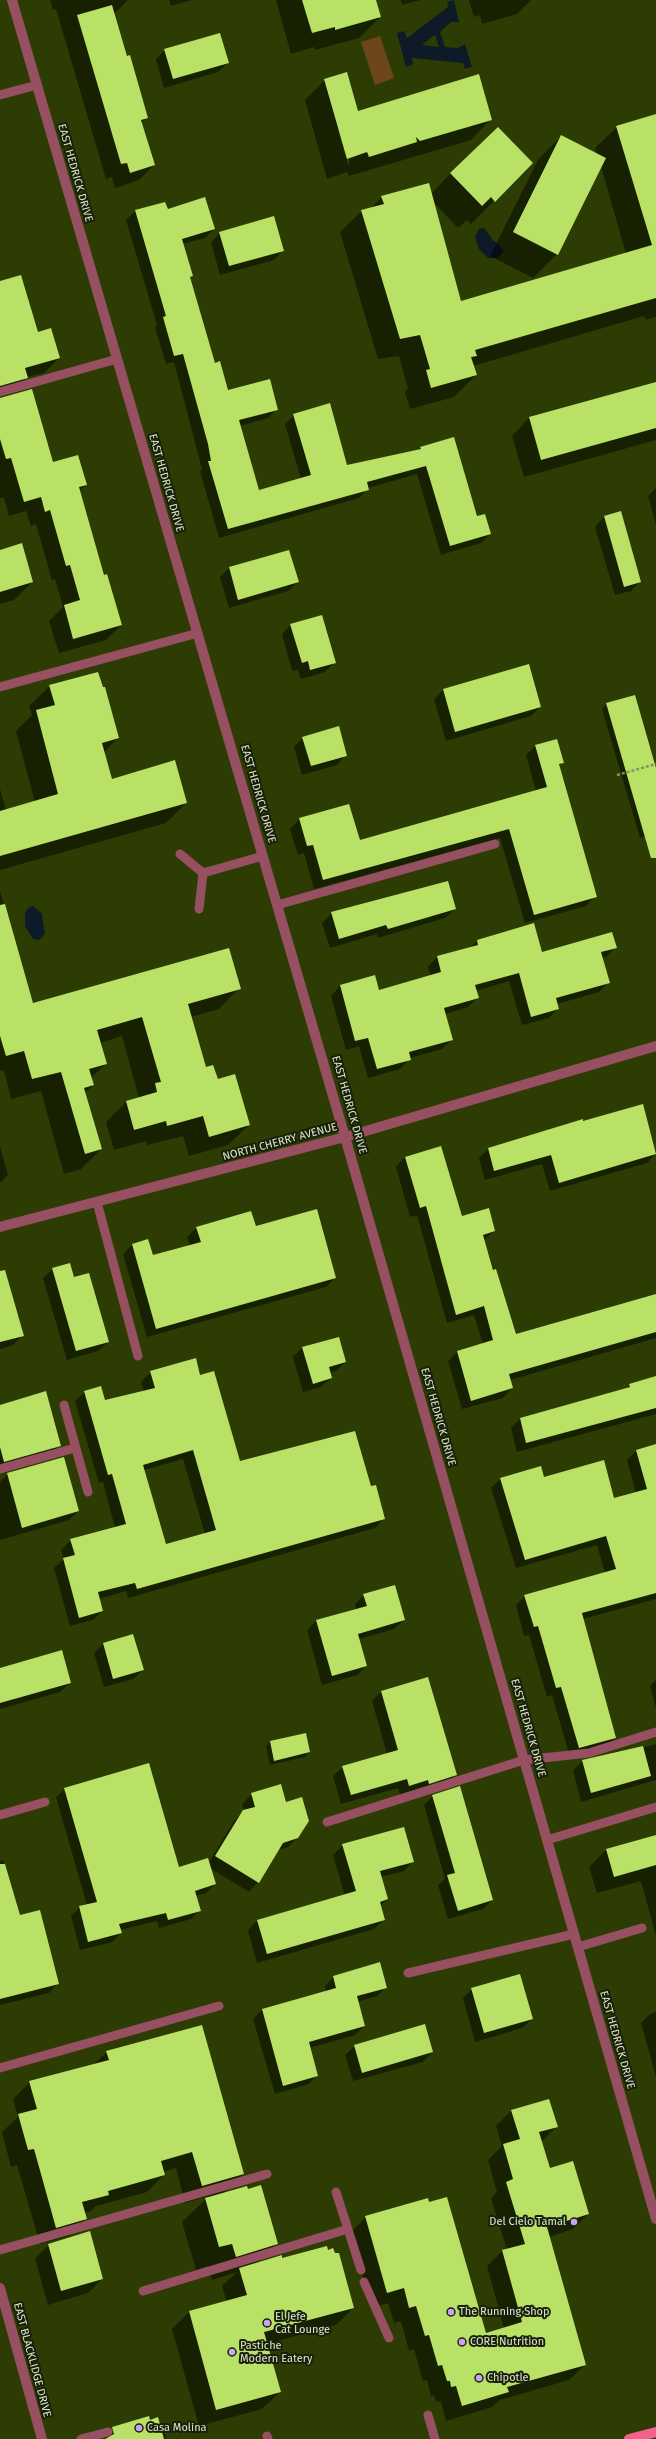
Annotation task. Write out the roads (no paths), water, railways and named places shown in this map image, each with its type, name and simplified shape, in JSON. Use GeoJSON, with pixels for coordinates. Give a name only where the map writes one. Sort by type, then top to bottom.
{"type":"FeatureCollection","features":[{"type":"Feature","properties":{"kind":"main road"},"geometry":{"type":"LineString","coordinates":[[630,2439],[656,2432]]}},
{"type":"Feature","properties":{"kind":"street","name":"EAST HEDRICK DRIVE"},"geometry":{"type":"LineString","coordinates":[[12,0],[345,1138],[656,2219]]}},
{"type":"Feature","properties":{"kind":"street","name":"NORTH CHERRY AVENUE"},"geometry":{"type":"LineString","coordinates":[[0,1227],[345,1138],[656,1046]]}},
{"type":"Feature","properties":{"kind":"street","name":"EAST BLACKLIDGE DRIVE"},"geometry":{"type":"LineString","coordinates":[[0,2288],[42,2439]]}},
{"type":"Feature","properties":{"kind":"lane"},"geometry":{"type":"LineString","coordinates":[[0,95],[37,85]]}},
{"type":"Feature","properties":{"kind":"lane"},"geometry":{"type":"LineString","coordinates":[[0,392],[117,359]]}},
{"type":"Feature","properties":{"kind":"lane"},"geometry":{"type":"LineString","coordinates":[[0,687],[198,633]]}},
{"type":"Feature","properties":{"kind":"lane"},"geometry":{"type":"LineString","coordinates":[[277,905],[495,844]]}},
{"type":"Feature","properties":{"kind":"lane"},"geometry":{"type":"LineString","coordinates":[[180,854],[203,873]]}},
{"type":"Feature","properties":{"kind":"lane"},"geometry":{"type":"LineString","coordinates":[[203,873],[263,856]]}},
{"type":"Feature","properties":{"kind":"lane"},"geometry":{"type":"LineString","coordinates":[[199,909],[203,873]]}},
{"type":"Feature","properties":{"kind":"lane"},"geometry":{"type":"LineString","coordinates":[[97,1202],[138,1356]]}},
{"type":"Feature","properties":{"kind":"lane"},"geometry":{"type":"LineString","coordinates":[[64,1405],[88,1492]]}},
{"type":"Feature","properties":{"kind":"lane"},"geometry":{"type":"LineString","coordinates":[[0,1469],[75,1448]]}},
{"type":"Feature","properties":{"kind":"lane"},"geometry":{"type":"LineString","coordinates":[[327,1822],[524,1760],[589,1753],[656,1732]]}},
{"type":"Feature","properties":{"kind":"lane"},"geometry":{"type":"LineString","coordinates":[[0,1815],[45,1802]]}},
{"type":"Feature","properties":{"kind":"lane"},"geometry":{"type":"LineString","coordinates":[[547,1840],[656,1807]]}},
{"type":"Feature","properties":{"kind":"lane"},"geometry":{"type":"LineString","coordinates":[[578,1947],[642,1928]]}},
{"type":"Feature","properties":{"kind":"lane"},"geometry":{"type":"LineString","coordinates":[[408,1973],[574,1934]]}},
{"type":"Feature","properties":{"kind":"lane"},"geometry":{"type":"LineString","coordinates":[[0,2068],[219,2006]]}},
{"type":"Feature","properties":{"kind":"lane"},"geometry":{"type":"LineString","coordinates":[[0,2250],[267,2174]]}},
{"type":"Feature","properties":{"kind":"lane"},"geometry":{"type":"LineString","coordinates":[[336,2192],[361,2270]]}},
{"type":"Feature","properties":{"kind":"lane"},"geometry":{"type":"LineString","coordinates":[[143,2291],[348,2229]]}},
{"type":"Feature","properties":{"kind":"lane"},"geometry":{"type":"LineString","coordinates":[[364,2282],[389,2338]]}},
{"type":"Feature","properties":{"kind":"lane"},"geometry":{"type":"LineString","coordinates":[[428,2415],[435,2439]]}},
{"type":"Feature","properties":{"kind":"lane"},"geometry":{"type":"LineString","coordinates":[[80,2439],[108,2432]]}},
{"type":"Feature","properties":{"kind":"water"},"geometry":{"type":"Polygon","coordinates":[[[454,0],[459,22],[451,22],[440,32],[445,47],[458,48],[465,44],[472,67],[465,69],[463,63],[412,58],[413,64],[406,67],[397,33],[404,31],[407,38],[448,7],[447,2],[454,0]],[[435,35],[422,45],[439,47],[435,35]]]}},
{"type":"Feature","properties":{"kind":"water"},"geometry":{"type":"Polygon","coordinates":[[[479,229],[485,229],[492,239],[502,248],[503,252],[498,258],[488,258],[479,249],[475,237],[479,229]]]}},
{"type":"Feature","properties":{"kind":"water"},"geometry":{"type":"Polygon","coordinates":[[[33,906],[42,914],[45,934],[39,940],[33,939],[25,926],[25,913],[28,908],[33,906]]]}},
{"type":"Feature","properties":{"kind":"place","name":"Del Cielo Tamal"},"geometry":{"type":"Point","coordinates":[574,2222]}},
{"type":"Feature","properties":{"kind":"place","name":"The Running Shop"},"geometry":{"type":"Point","coordinates":[451,2312]}},
{"type":"Feature","properties":{"kind":"place","name":"El Jefe Cat Lounge"},"geometry":{"type":"Point","coordinates":[267,2323]}},
{"type":"Feature","properties":{"kind":"place","name":"CORE Nutrition"},"geometry":{"type":"Point","coordinates":[462,2342]}},
{"type":"Feature","properties":{"kind":"place","name":"Pastiche Modern Eatery"},"geometry":{"type":"Point","coordinates":[232,2352]}},
{"type":"Feature","properties":{"kind":"place","name":"Chipotle"},"geometry":{"type":"Point","coordinates":[479,2378]}},
{"type":"Feature","properties":{"kind":"place","name":"Casa Molina"},"geometry":{"type":"Point","coordinates":[139,2428]}}]}
